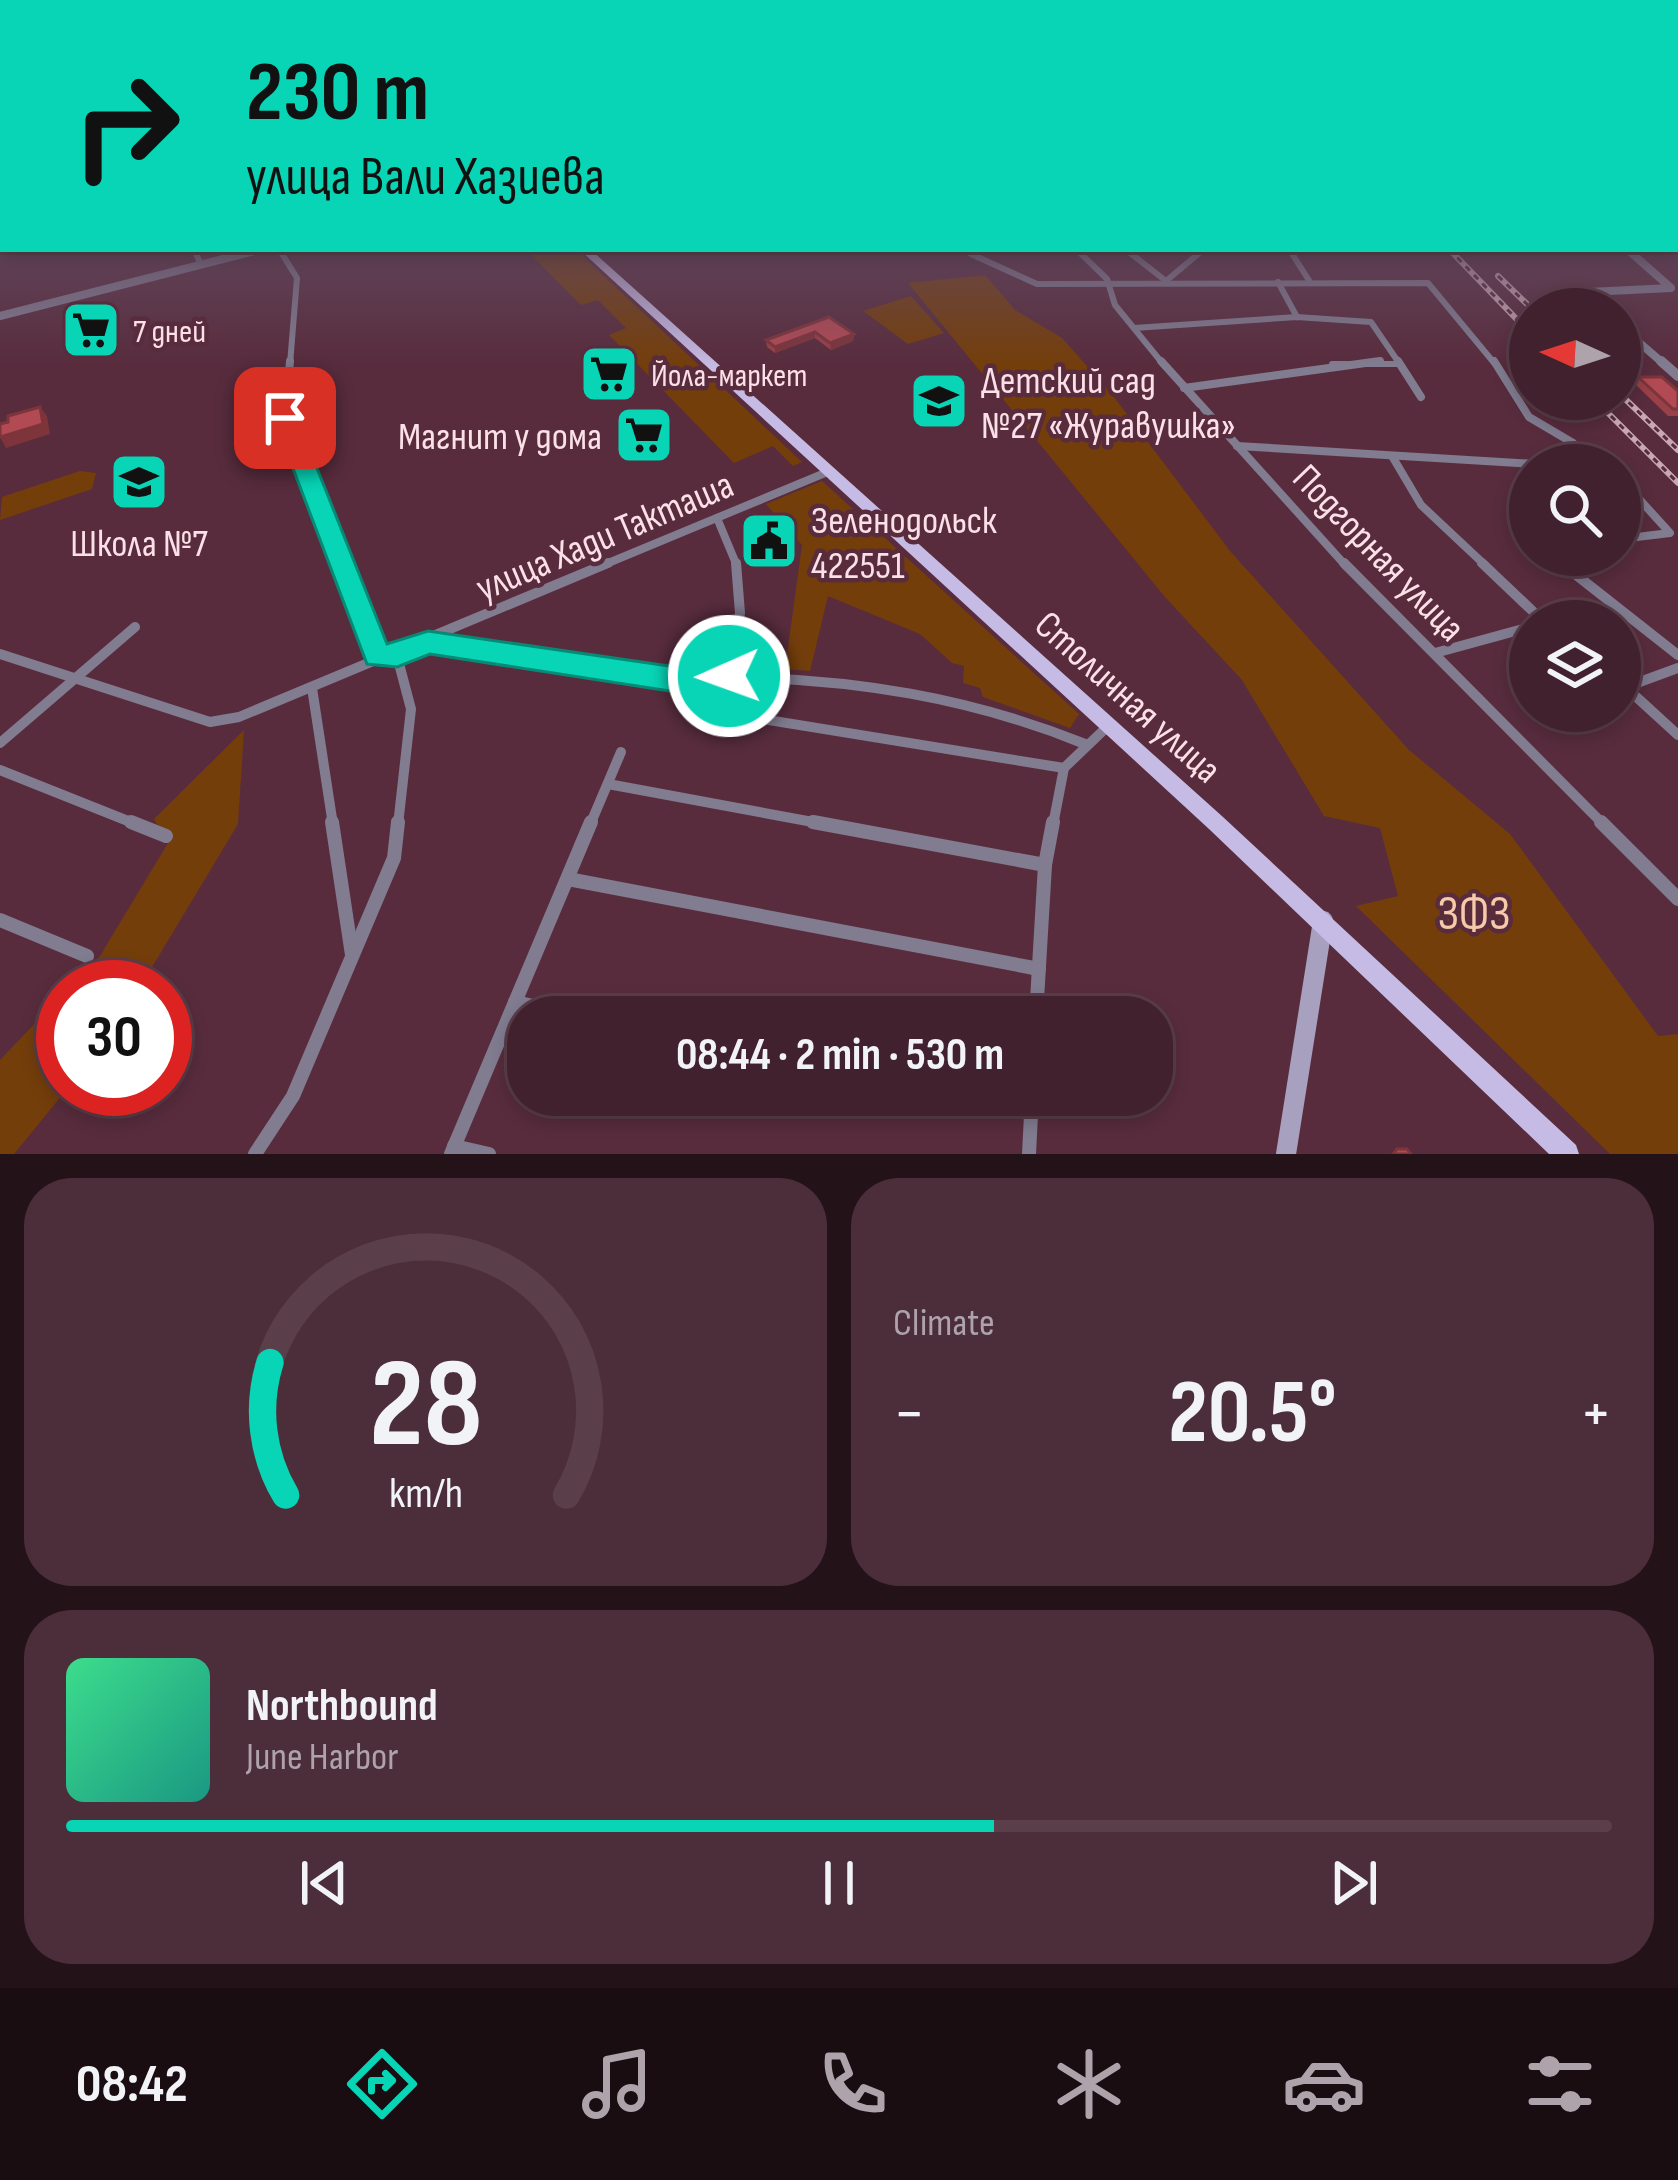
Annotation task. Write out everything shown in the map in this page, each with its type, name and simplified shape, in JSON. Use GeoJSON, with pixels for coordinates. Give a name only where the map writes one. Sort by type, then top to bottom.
{"type":"FeatureCollection","features":[{"type":"Feature","properties":{"kind":"main road","name":"Столичная улица"},"geometry":{"type":"LineString","coordinates":[[594,258],[1323,921],[1567,1154]]}},
{"type":"Feature","properties":{"kind":"main road"},"geometry":{"type":"LineString","coordinates":[[1286,1154],[1323,921]]}},
{"type":"Feature","properties":{"kind":"street"},"geometry":{"type":"LineString","coordinates":[[198,258],[201,265]]}},
{"type":"Feature","properties":{"kind":"street"},"geometry":{"type":"LineString","coordinates":[[0,316],[228,258]]}},
{"type":"Feature","properties":{"kind":"street"},"geometry":{"type":"LineString","coordinates":[[284,258],[297,278],[285,418],[377,656]]}},
{"type":"Feature","properties":{"kind":"street"},"geometry":{"type":"LineString","coordinates":[[985,258],[1037,284],[1428,283],[1484,346],[1529,417],[1574,444]]}},
{"type":"Feature","properties":{"kind":"street","name":"Подгорная улица"},"geometry":{"type":"LineString","coordinates":[[1084,258],[1108,284],[1115,305],[1237,446],[1678,899]]}},
{"type":"Feature","properties":{"kind":"street"},"geometry":{"type":"LineString","coordinates":[[1136,258],[1166,281]]}},
{"type":"Feature","properties":{"kind":"street"},"geometry":{"type":"LineString","coordinates":[[1166,281],[1193,258]]}},
{"type":"Feature","properties":{"kind":"street"},"geometry":{"type":"LineString","coordinates":[[1295,258],[1310,282]]}},
{"type":"Feature","properties":{"kind":"street"},"geometry":{"type":"LineString","coordinates":[[1638,258],[1674,288]]}},
{"type":"Feature","properties":{"kind":"street"},"geometry":{"type":"LineString","coordinates":[[1278,282],[1297,317]]}},
{"type":"Feature","properties":{"kind":"street"},"geometry":{"type":"LineString","coordinates":[[1641,290],[1674,288]]}},
{"type":"Feature","properties":{"kind":"street"},"geometry":{"type":"LineString","coordinates":[[1134,328],[1297,317],[1371,322],[1421,397]]}},
{"type":"Feature","properties":{"kind":"street"},"geometry":{"type":"LineString","coordinates":[[1641,344],[1678,376]]}},
{"type":"Feature","properties":{"kind":"street"},"geometry":{"type":"LineString","coordinates":[[1184,388],[1332,364],[1397,360]]}},
{"type":"Feature","properties":{"kind":"street"},"geometry":{"type":"LineString","coordinates":[[1237,446],[1509,463]]}},
{"type":"Feature","properties":{"kind":"street"},"geometry":{"type":"LineString","coordinates":[[1392,456],[1420,505],[1521,600]]}},
{"type":"Feature","properties":{"kind":"street","name":"улица Хади Такташа"},"geometry":{"type":"LineString","coordinates":[[0,653],[210,722],[312,688],[377,656],[397,656],[825,473]]}},
{"type":"Feature","properties":{"kind":"street"},"geometry":{"type":"LineString","coordinates":[[1641,502],[1670,532],[1641,534]]}},
{"type":"Feature","properties":{"kind":"street"},"geometry":{"type":"LineString","coordinates":[[718,518],[742,564],[745,584],[729,676]]}},
{"type":"Feature","properties":{"kind":"street"},"geometry":{"type":"LineString","coordinates":[[1578,576],[1678,655]]}},
{"type":"Feature","properties":{"kind":"street"},"geometry":{"type":"LineString","coordinates":[[0,742],[135,627]]}},
{"type":"Feature","properties":{"kind":"street"},"geometry":{"type":"LineString","coordinates":[[1435,653],[1509,633]]}},
{"type":"Feature","properties":{"kind":"street"},"geometry":{"type":"LineString","coordinates":[[428,643],[676,680],[820,677],[954,696],[1085,744]]}},
{"type":"Feature","properties":{"kind":"street"},"geometry":{"type":"LineString","coordinates":[[256,1154],[293,1096],[394,858],[412,709],[397,656]]}},
{"type":"Feature","properties":{"kind":"street"},"geometry":{"type":"LineString","coordinates":[[1641,679],[1678,668]]}},
{"type":"Feature","properties":{"kind":"street"},"geometry":{"type":"LineString","coordinates":[[312,688],[352,957]]}},
{"type":"Feature","properties":{"kind":"street"},"geometry":{"type":"LineString","coordinates":[[1641,701],[1678,735]]}},
{"type":"Feature","properties":{"kind":"street"},"geometry":{"type":"LineString","coordinates":[[713,710],[1064,768]]}},
{"type":"Feature","properties":{"kind":"street"},"geometry":{"type":"LineString","coordinates":[[1037,996],[1046,865],[1064,768],[1110,725]]}},
{"type":"Feature","properties":{"kind":"street"},"geometry":{"type":"LineString","coordinates":[[518,996],[621,752]]}},
{"type":"Feature","properties":{"kind":"street"},"geometry":{"type":"LineString","coordinates":[[0,770],[166,836]]}},
{"type":"Feature","properties":{"kind":"street"},"geometry":{"type":"LineString","coordinates":[[608,784],[1046,865]]}},
{"type":"Feature","properties":{"kind":"street"},"geometry":{"type":"LineString","coordinates":[[568,879],[1039,969]]}},
{"type":"Feature","properties":{"kind":"street"},"geometry":{"type":"LineString","coordinates":[[0,920],[87,956]]}},
{"type":"Feature","properties":{"kind":"street"},"geometry":{"type":"LineString","coordinates":[[489,1154],[452,1150],[507,1021]]}},
{"type":"Feature","properties":{"kind":"street"},"geometry":{"type":"LineString","coordinates":[[1029,1154],[1031,1116]]}},
{"type":"Feature","properties":{"kind":"green space"},"geometry":{"type":"Polygon","coordinates":[[[534,258],[584,258],[802,462],[793,466],[773,446],[734,463],[609,335],[626,328],[598,300],[581,305],[534,258]]]}},
{"type":"Feature","properties":{"kind":"green space","name":"ЗФЗ"},"geometry":{"type":"Polygon","coordinates":[[[985,275],[1015,310],[1062,338],[1111,393],[1230,551],[1409,750],[1510,834],[1658,1036],[1678,1034],[1678,1154],[1610,1154],[1356,906],[1398,896],[1380,828],[1324,816],[1242,680],[1165,597],[908,283],[985,275]]]}},
{"type":"Feature","properties":{"kind":"green space"},"geometry":{"type":"Polygon","coordinates":[[[911,296],[944,333],[908,344],[863,311],[911,296]]]}},
{"type":"Feature","properties":{"kind":"green space"},"geometry":{"type":"Polygon","coordinates":[[[80,471],[96,473],[92,489],[0,520],[2,497],[80,471]]]}},
{"type":"Feature","properties":{"kind":"green space"},"geometry":{"type":"Polygon","coordinates":[[[822,481],[1079,714],[1070,728],[983,697],[980,688],[963,683],[964,666],[952,663],[920,634],[828,596],[810,671],[785,669],[802,545],[766,504],[822,481]]]}},
{"type":"Feature","properties":{"kind":"green space"},"geometry":{"type":"Polygon","coordinates":[[[244,730],[238,824],[156,960],[96,960],[168,843],[154,819],[244,730]]]}},
{"type":"Feature","properties":{"kind":"green space"},"geometry":{"type":"Polygon","coordinates":[[[36,1022],[36,1116],[45,1116],[14,1154],[0,1154],[0,1060],[36,1022]]]}},
{"type":"Feature","properties":{"kind":"building"},"geometry":{"type":"Polygon","coordinates":[[[829,317],[854,334],[830,343],[815,332],[775,347],[766,340],[829,317]]]}},
{"type":"Feature","properties":{"kind":"building"},"geometry":{"type":"Polygon","coordinates":[[[1641,377],[1662,377],[1678,391],[1678,409],[1641,377]]]}},
{"type":"Feature","properties":{"kind":"building"},"geometry":{"type":"Polygon","coordinates":[[[40,407],[43,424],[0,437],[0,424],[8,422],[8,416],[40,407]]]}},
{"type":"Feature","properties":{"kind":"railway"},"geometry":{"type":"LineString","coordinates":[[1458,258],[1509,311]]}},
{"type":"Feature","properties":{"kind":"railway"},"geometry":{"type":"LineString","coordinates":[[1498,276],[1510,288]]}},
{"type":"Feature","properties":{"kind":"railway"},"geometry":{"type":"LineString","coordinates":[[1641,414],[1678,450]]}},
{"type":"Feature","properties":{"kind":"railway"},"geometry":{"type":"LineString","coordinates":[[1615,420],[1678,483]]}},
{"type":"Feature","properties":{"kind":"place","name":"7 дней"},"geometry":{"type":"Point","coordinates":[91,330]}},
{"type":"Feature","properties":{"kind":"place","name":"Йола-маркет"},"geometry":{"type":"Point","coordinates":[609,374]}},
{"type":"Feature","properties":{"kind":"place","name":"Детский сад №27 «Журавушка»"},"geometry":{"type":"Point","coordinates":[939,401]}},
{"type":"Feature","properties":{"kind":"place","name":"Магнит у дома"},"geometry":{"type":"Point","coordinates":[644,435]}},
{"type":"Feature","properties":{"kind":"place","name":"Школа №7"},"geometry":{"type":"Point","coordinates":[139,482]}},
{"type":"Feature","properties":{"kind":"place","name":"Зеленодольск 422551"},"geometry":{"type":"Point","coordinates":[769,541]}},
{"type":"Feature","properties":{"kind":"route"},"geometry":{"type":"LineString","coordinates":[[285,418],[377,656],[397,656],[428,643],[676,680],[729,676]]}}]}
